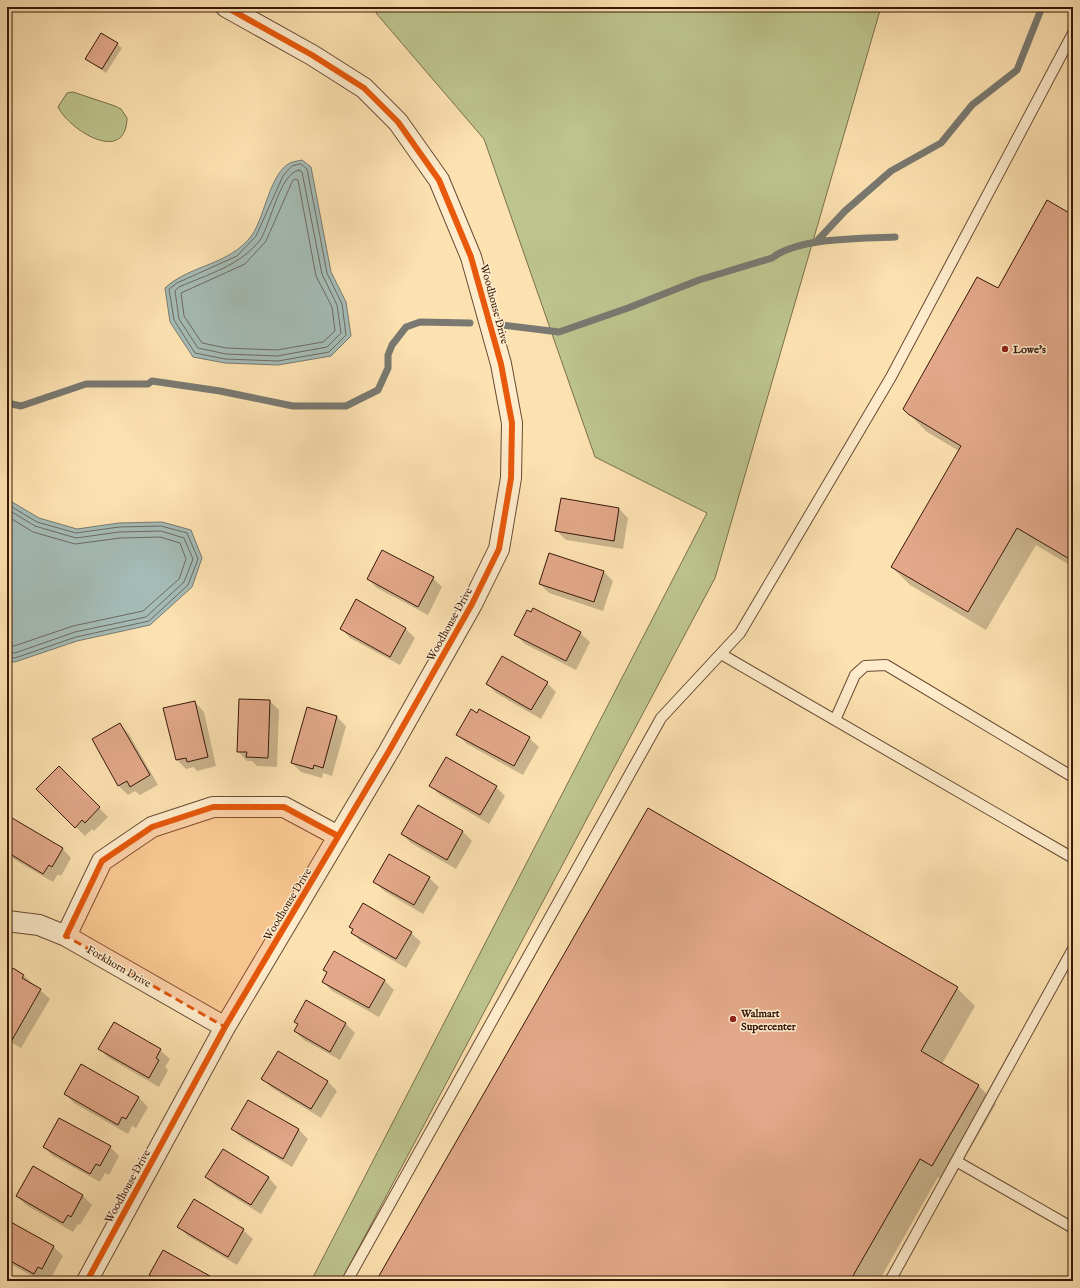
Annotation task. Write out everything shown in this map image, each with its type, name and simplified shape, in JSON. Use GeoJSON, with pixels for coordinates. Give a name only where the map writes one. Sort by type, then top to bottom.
{"type":"FeatureCollection","features":[{"type":"Feature","properties":{"kind":"street","name":"Woodhouse Drive"},"geometry":{"type":"LineString","coordinates":[[87,1281],[226,1027],[389,751],[472,604],[499,549],[511,478],[512,423],[501,364],[472,257],[439,180],[398,122],[364,88],[312,55],[226,7]]}},
{"type":"Feature","properties":{"kind":"street"},"geometry":{"type":"LineString","coordinates":[[66,936],[102,862],[152,827],[213,807],[284,807],[338,836]]}},
{"type":"Feature","properties":{"kind":"street","name":"Forkhorn Drive"},"geometry":{"type":"LineString","coordinates":[[7,921],[39,925],[66,936],[226,1027]]}},
{"type":"Feature","properties":{"kind":"lane"},"geometry":{"type":"LineString","coordinates":[[347,1281],[661,718],[740,633],[891,377],[1073,33]]}},
{"type":"Feature","properties":{"kind":"lane"},"geometry":{"type":"LineString","coordinates":[[721,654],[1073,858]]}},
{"type":"Feature","properties":{"kind":"lane"},"geometry":{"type":"LineString","coordinates":[[836,720],[856,675],[865,666],[886,665],[1073,777]]}},
{"type":"Feature","properties":{"kind":"lane"},"geometry":{"type":"LineString","coordinates":[[890,1281],[1073,949]]}},
{"type":"Feature","properties":{"kind":"lane"},"geometry":{"type":"LineString","coordinates":[[956,1161],[1073,1228]]}},
{"type":"Feature","properties":{"kind":"highlighted area"},"geometry":{"type":"Polygon","coordinates":[[[213,807],[284,807],[338,836],[225,1027],[66,936],[102,861],[152,827],[213,807]]]}},
{"type":"Feature","properties":{"kind":"green space"},"geometry":{"type":"Polygon","coordinates":[[[378,7],[881,7],[715,578],[341,1281],[311,1281],[707,513],[595,457],[484,139],[376,13],[378,7]]]}},
{"type":"Feature","properties":{"kind":"green space"},"geometry":{"type":"Polygon","coordinates":[[[73,92],[121,109],[127,118],[124,132],[117,139],[108,142],[97,139],[85,133],[74,125],[64,116],[58,107],[67,93],[73,92]]]}},
{"type":"Feature","properties":{"kind":"water"},"geometry":{"type":"Polygon","coordinates":[[[302,160],[311,167],[331,272],[346,302],[351,336],[331,356],[278,365],[225,363],[193,357],[170,322],[165,288],[175,280],[221,259],[243,245],[257,227],[277,176],[283,168],[290,163],[302,160]]]}},
{"type":"Feature","properties":{"kind":"water"},"geometry":{"type":"Polygon","coordinates":[[[7,499],[39,518],[77,529],[119,523],[162,522],[191,530],[202,558],[192,587],[150,625],[77,641],[15,662],[7,661],[7,499]]]}},
{"type":"Feature","properties":{"kind":"building"},"geometry":{"type":"Polygon","coordinates":[[[101,33],[118,43],[102,69],[85,59],[101,33]]]}},
{"type":"Feature","properties":{"kind":"building","name":"Lowe's"},"geometry":{"type":"Polygon","coordinates":[[[1047,200],[1073,215],[1073,561],[1017,528],[968,612],[891,567],[961,446],[908,414],[903,409],[977,277],[998,288],[1047,200]]]}},
{"type":"Feature","properties":{"kind":"building"},"geometry":{"type":"Polygon","coordinates":[[[561,498],[619,508],[614,541],[555,531],[561,498]]]}},
{"type":"Feature","properties":{"kind":"building"},"geometry":{"type":"Polygon","coordinates":[[[382,550],[434,577],[418,607],[367,579],[382,550]]]}},
{"type":"Feature","properties":{"kind":"building"},"geometry":{"type":"Polygon","coordinates":[[[549,553],[604,571],[594,602],[539,584],[549,553]]]}},
{"type":"Feature","properties":{"kind":"building"},"geometry":{"type":"Polygon","coordinates":[[[356,599],[406,628],[390,657],[340,629],[356,599]]]}},
{"type":"Feature","properties":{"kind":"building"},"geometry":{"type":"Polygon","coordinates":[[[533,608],[581,632],[566,661],[514,635],[527,610],[531,612],[533,608]]]}},
{"type":"Feature","properties":{"kind":"building"},"geometry":{"type":"Polygon","coordinates":[[[502,656],[548,682],[531,710],[486,684],[502,656]]]}},
{"type":"Feature","properties":{"kind":"building"},"geometry":{"type":"Polygon","coordinates":[[[239,699],[270,700],[268,758],[246,757],[247,752],[237,752],[239,699]]]}},
{"type":"Feature","properties":{"kind":"building"},"geometry":{"type":"Polygon","coordinates":[[[195,701],[208,757],[187,762],[186,758],[176,760],[163,708],[195,701]]]}},
{"type":"Feature","properties":{"kind":"building"},"geometry":{"type":"Polygon","coordinates":[[[307,707],[337,716],[323,768],[314,765],[313,769],[291,763],[307,707]]]}},
{"type":"Feature","properties":{"kind":"building"},"geometry":{"type":"Polygon","coordinates":[[[471,709],[477,713],[479,709],[530,737],[514,766],[456,735],[471,709]]]}},
{"type":"Feature","properties":{"kind":"building"},"geometry":{"type":"Polygon","coordinates":[[[120,723],[150,775],[130,787],[127,781],[118,786],[92,739],[120,723]]]}},
{"type":"Feature","properties":{"kind":"building"},"geometry":{"type":"Polygon","coordinates":[[[446,757],[497,786],[480,815],[429,786],[446,757]]]}},
{"type":"Feature","properties":{"kind":"building"},"geometry":{"type":"Polygon","coordinates":[[[59,766],[100,807],[85,823],[82,820],[75,828],[36,789],[59,766]]]}},
{"type":"Feature","properties":{"kind":"building"},"geometry":{"type":"Polygon","coordinates":[[[418,805],[463,831],[447,860],[401,834],[418,805]]]}},
{"type":"Feature","properties":{"kind":"building","name":"Walmart Supercenter"},"geometry":{"type":"Polygon","coordinates":[[[648,808],[958,987],[921,1051],[979,1085],[932,1166],[920,1159],[850,1281],[376,1281],[648,808]]]}},
{"type":"Feature","properties":{"kind":"building"},"geometry":{"type":"Polygon","coordinates":[[[7,815],[63,848],[52,867],[49,865],[43,874],[7,852],[7,815]]]}},
{"type":"Feature","properties":{"kind":"building"},"geometry":{"type":"Polygon","coordinates":[[[389,854],[430,877],[414,905],[373,882],[389,854]]]}},
{"type":"Feature","properties":{"kind":"building"},"geometry":{"type":"Polygon","coordinates":[[[363,903],[412,932],[396,959],[351,933],[353,929],[349,927],[363,903]]]}},
{"type":"Feature","properties":{"kind":"building"},"geometry":{"type":"Polygon","coordinates":[[[334,951],[385,980],[369,1008],[322,982],[327,972],[323,970],[334,951]]]}},
{"type":"Feature","properties":{"kind":"building"},"geometry":{"type":"Polygon","coordinates":[[[13,968],[24,975],[22,978],[41,989],[12,1040],[7,1037],[7,978],[13,968]]]}},
{"type":"Feature","properties":{"kind":"building"},"geometry":{"type":"Polygon","coordinates":[[[306,1000],[346,1023],[330,1052],[294,1031],[298,1024],[294,1022],[306,1000]]]}},
{"type":"Feature","properties":{"kind":"building"},"geometry":{"type":"Polygon","coordinates":[[[114,1022],[161,1049],[156,1058],[159,1060],[149,1078],[98,1049],[114,1022]]]}},
{"type":"Feature","properties":{"kind":"building"},"geometry":{"type":"Polygon","coordinates":[[[278,1051],[328,1081],[311,1109],[261,1079],[278,1051]]]}},
{"type":"Feature","properties":{"kind":"building"},"geometry":{"type":"Polygon","coordinates":[[[81,1064],[139,1097],[126,1119],[122,1117],[118,1125],[64,1094],[81,1064]]]}},
{"type":"Feature","properties":{"kind":"building"},"geometry":{"type":"Polygon","coordinates":[[[248,1100],[299,1129],[283,1159],[231,1129],[248,1100]]]}},
{"type":"Feature","properties":{"kind":"building"},"geometry":{"type":"Polygon","coordinates":[[[59,1118],[111,1146],[100,1166],[96,1164],[90,1174],[43,1147],[59,1118]]]}},
{"type":"Feature","properties":{"kind":"building"},"geometry":{"type":"Polygon","coordinates":[[[223,1149],[269,1177],[251,1205],[205,1177],[223,1149]]]}},
{"type":"Feature","properties":{"kind":"building"},"geometry":{"type":"Polygon","coordinates":[[[33,1166],[83,1195],[71,1217],[68,1215],[63,1223],[16,1196],[33,1166]]]}},
{"type":"Feature","properties":{"kind":"building"},"geometry":{"type":"Polygon","coordinates":[[[194,1199],[244,1229],[228,1257],[177,1227],[194,1199]]]}},
{"type":"Feature","properties":{"kind":"building"},"geometry":{"type":"Polygon","coordinates":[[[7,1220],[54,1246],[42,1269],[38,1267],[34,1274],[7,1259],[7,1220]]]}},
{"type":"Feature","properties":{"kind":"building"},"geometry":{"type":"Polygon","coordinates":[[[163,1250],[219,1281],[155,1281],[156,1279],[149,1275],[163,1250]]]}},
{"type":"Feature","properties":{"kind":"waterway"},"geometry":{"type":"LineString","coordinates":[[816,242],[845,211],[891,171],[941,143],[972,105],[1017,70],[1042,7]]}},
{"type":"Feature","properties":{"kind":"waterway"},"geometry":{"type":"LineString","coordinates":[[502,325],[559,332],[628,308],[699,280],[772,258],[784,251],[798,246],[831,240],[895,237]]}},
{"type":"Feature","properties":{"kind":"waterway"},"geometry":{"type":"LineString","coordinates":[[7,403],[21,406],[86,384],[148,384],[152,381],[220,391],[293,406],[346,406],[378,390],[388,368],[388,355],[392,345],[406,327],[420,322],[470,323]]}},
{"type":"Feature","properties":{"kind":"cycle path"},"geometry":{"type":"LineString","coordinates":[[87,1281],[225,1027],[389,751],[472,604],[499,549],[511,478],[512,423],[501,364],[471,257],[439,180],[398,122],[364,88],[312,55],[226,7]]}},
{"type":"Feature","properties":{"kind":"cycle path"},"geometry":{"type":"LineString","coordinates":[[66,936],[102,861],[152,827],[213,807],[284,807],[338,836]]}},
{"type":"Feature","properties":{"kind":"place","name":"Lowe's"},"geometry":{"type":"Point","coordinates":[1005,349]}},
{"type":"Feature","properties":{"kind":"place","name":"Walmart Supercenter"},"geometry":{"type":"Point","coordinates":[733,1019]}}]}
